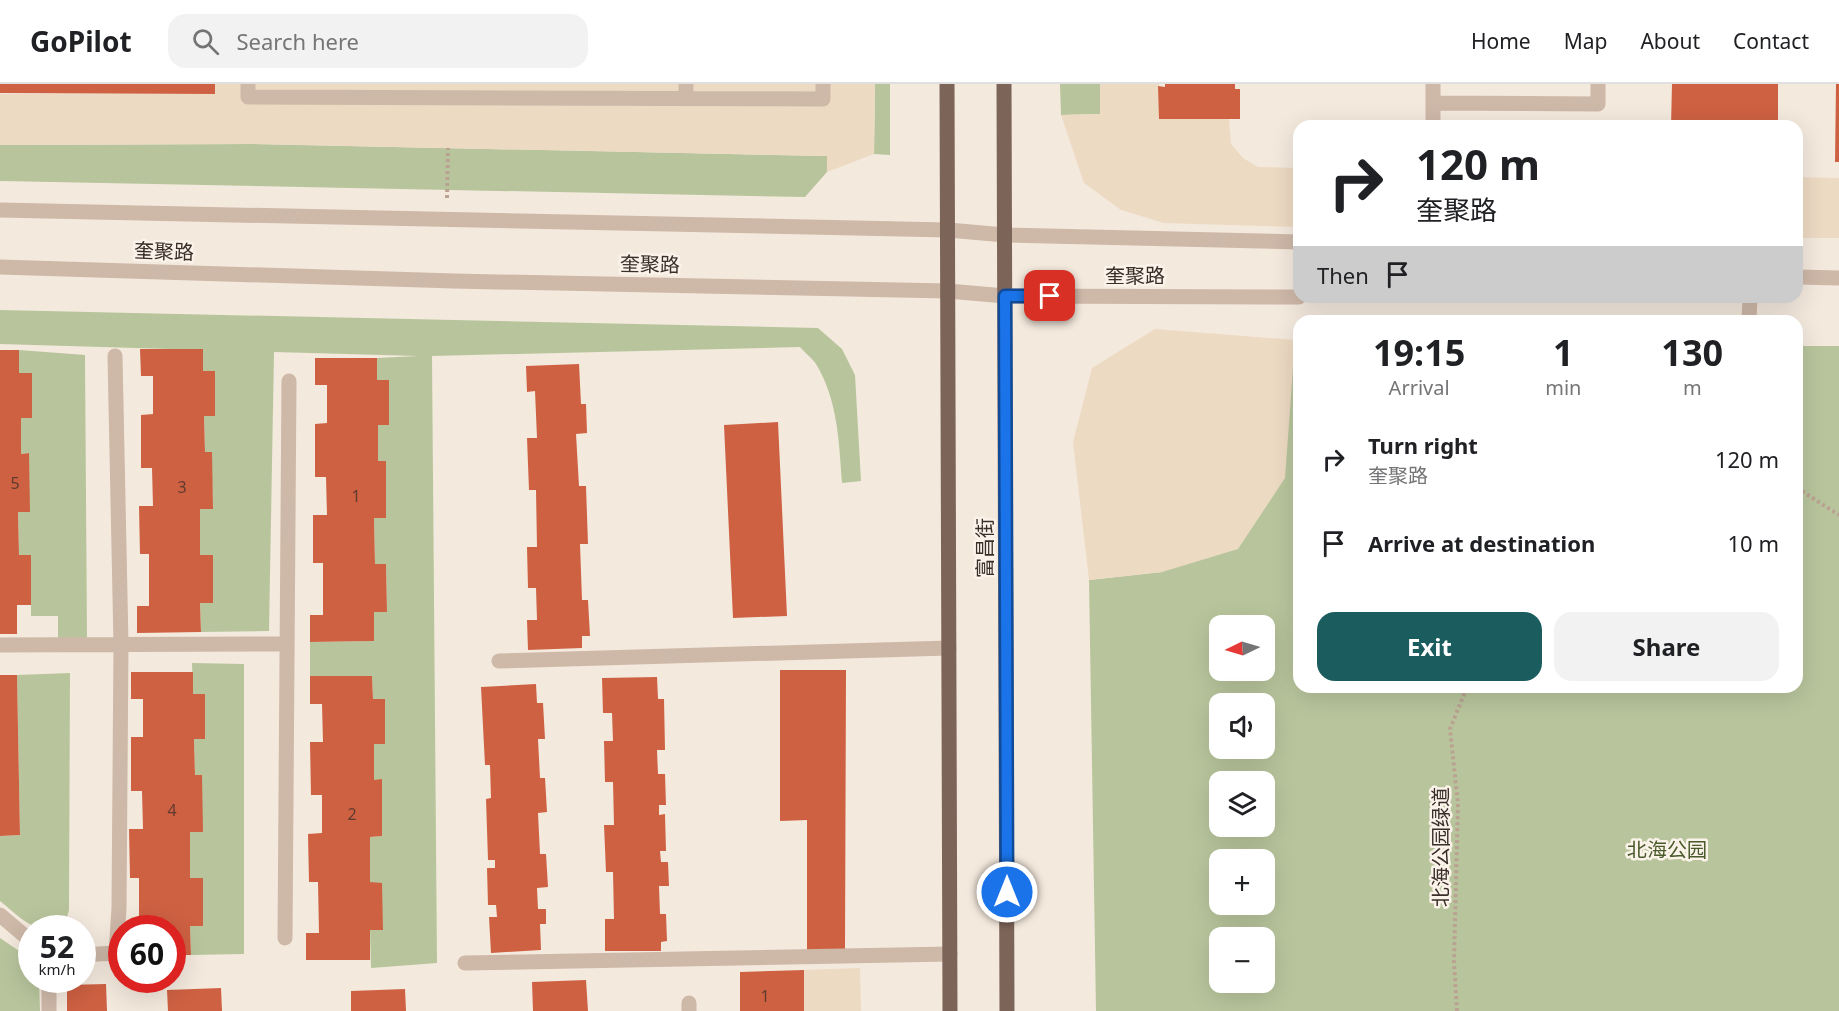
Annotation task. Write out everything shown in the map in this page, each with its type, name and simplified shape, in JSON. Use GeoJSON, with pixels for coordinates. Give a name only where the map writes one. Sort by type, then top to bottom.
{"type":"FeatureCollection","features":[{"type":"Feature","properties":{"kind":"main road","name":"富昌街"},"geometry":{"type":"LineString","coordinates":[[947,84],[950,1011]]}},
{"type":"Feature","properties":{"kind":"main road","name":"富昌街"},"geometry":{"type":"LineString","coordinates":[[1004,84],[1007,1011]]}},
{"type":"Feature","properties":{"kind":"street"},"geometry":{"type":"LineString","coordinates":[[248,84],[248,97],[686,92],[823,99],[823,84]]}},
{"type":"Feature","properties":{"kind":"street"},"geometry":{"type":"LineString","coordinates":[[1432,84],[1433,120]]}},
{"type":"Feature","properties":{"kind":"street"},"geometry":{"type":"LineString","coordinates":[[1433,103],[1598,104],[1598,84]]}},
{"type":"Feature","properties":{"kind":"street"},"geometry":{"type":"LineString","coordinates":[[0,210],[948,230],[1005,235],[1293,242]]}},
{"type":"Feature","properties":{"kind":"street","name":"奎聚路"},"geometry":{"type":"LineString","coordinates":[[0,267],[454,281],[948,291],[1005,296],[1293,297]]}},
{"type":"Feature","properties":{"kind":"street"},"geometry":{"type":"LineString","coordinates":[[1803,277],[1839,278]]}},
{"type":"Feature","properties":{"kind":"street"},"geometry":{"type":"LineString","coordinates":[[96,954],[116,953],[119,908],[121,644],[115,356]]}},
{"type":"Feature","properties":{"kind":"street"},"geometry":{"type":"LineString","coordinates":[[285,938],[289,381]]}},
{"type":"Feature","properties":{"kind":"street"},"geometry":{"type":"LineString","coordinates":[[0,645],[287,644]]}},
{"type":"Feature","properties":{"kind":"street"},"geometry":{"type":"LineString","coordinates":[[499,661],[949,648]]}},
{"type":"Feature","properties":{"kind":"street"},"geometry":{"type":"LineString","coordinates":[[0,915],[18,930]]}},
{"type":"Feature","properties":{"kind":"street"},"geometry":{"type":"LineString","coordinates":[[465,963],[950,954]]}},
{"type":"Feature","properties":{"kind":"street"},"geometry":{"type":"LineString","coordinates":[[49,993],[49,1011]]}},
{"type":"Feature","properties":{"kind":"path"},"geometry":{"type":"LineString","coordinates":[[447,220],[448,148]]}},
{"type":"Feature","properties":{"kind":"path"},"geometry":{"type":"LineString","coordinates":[[1803,492],[1839,515]]}},
{"type":"Feature","properties":{"kind":"path","name":"北海公园绿道"},"geometry":{"type":"LineString","coordinates":[[1457,1011],[1454,962],[1458,804],[1450,729],[1465,693]]}},
{"type":"Feature","properties":{"kind":"green space"},"geometry":{"type":"Polygon","coordinates":[[[875,84],[890,84],[890,155],[874,154],[875,84]]]}},
{"type":"Feature","properties":{"kind":"green space"},"geometry":{"type":"Polygon","coordinates":[[[1060,84],[1100,84],[1100,114],[1061,115],[1060,84]]]}},
{"type":"Feature","properties":{"kind":"green space"},"geometry":{"type":"Polygon","coordinates":[[[250,144],[828,156],[827,172],[805,197],[0,181],[0,145],[250,144]]]}},
{"type":"Feature","properties":{"kind":"green space"},"geometry":{"type":"Polygon","coordinates":[[[0,310],[818,328],[842,349],[855,375],[861,481],[842,483],[836,422],[829,392],[816,364],[800,347],[432,356],[437,963],[371,968],[370,930],[383,930],[370,882],[370,837],[382,836],[382,780],[374,780],[374,744],[385,743],[385,699],[373,699],[372,676],[310,676],[310,642],[374,641],[374,612],[387,612],[386,564],[375,564],[374,518],[386,518],[386,461],[378,461],[378,425],[389,425],[389,380],[377,380],[377,358],[418,356],[274,352],[269,631],[201,632],[200,603],[213,602],[213,555],[200,555],[200,509],[213,509],[211,452],[205,452],[204,416],[215,415],[215,371],[203,371],[203,350],[0,344],[0,310]]]}},
{"type":"Feature","properties":{"kind":"green space","name":"北海公园"},"geometry":{"type":"Polygon","coordinates":[[[1293,343],[1293,693],[1803,693],[1803,346],[1839,346],[1839,1011],[1096,1011],[1089,580],[1162,572],[1293,343]]]}},
{"type":"Feature","properties":{"kind":"green space"},"geometry":{"type":"Polygon","coordinates":[[[19,350],[85,355],[87,638],[58,641],[58,616],[31,616],[31,556],[19,555],[18,512],[29,453],[21,454],[21,418],[32,418],[32,373],[19,373],[19,350]]]}},
{"type":"Feature","properties":{"kind":"green space"},"geometry":{"type":"Polygon","coordinates":[[[192,663],[244,664],[244,954],[191,955],[190,926],[203,926],[203,878],[190,878],[190,832],[202,832],[202,775],[195,775],[194,739],[205,739],[205,694],[193,694],[192,663]]]}},
{"type":"Feature","properties":{"kind":"green space"},"geometry":{"type":"Polygon","coordinates":[[[70,673],[68,915],[18,916],[0,901],[0,836],[20,835],[17,675],[70,673]]]}},
{"type":"Feature","properties":{"kind":"green space"},"geometry":{"type":"Polygon","coordinates":[[[0,938],[18,950],[18,993],[39,993],[40,1011],[0,1011],[0,938]]]}},
{"type":"Feature","properties":{"kind":"shaded area"},"geometry":{"type":"Polygon","coordinates":[[[215,84],[875,84],[874,154],[827,172],[827,156],[250,144],[0,145],[0,94],[215,94],[215,84]]]}},
{"type":"Feature","properties":{"kind":"shaded area"},"geometry":{"type":"Polygon","coordinates":[[[1100,84],[1159,84],[1159,119],[1229,119],[1231,144],[1243,158],[1258,167],[1293,168],[1293,227],[1164,223],[1121,210],[1084,183],[1061,115],[1100,114],[1100,84]]]}},
{"type":"Feature","properties":{"kind":"shaded area"},"geometry":{"type":"Polygon","coordinates":[[[1803,177],[1839,178],[1839,238],[1803,238],[1803,177]]]}},
{"type":"Feature","properties":{"kind":"shaded area"},"geometry":{"type":"Polygon","coordinates":[[[1155,329],[1293,340],[1285,478],[1238,549],[1162,572],[1089,580],[1073,442],[1092,368],[1155,329]]]}},
{"type":"Feature","properties":{"kind":"shaded area"},"geometry":{"type":"Polygon","coordinates":[[[860,968],[861,1011],[804,1011],[804,970],[860,968]]]}},
{"type":"Feature","properties":{"kind":"building"},"geometry":{"type":"Polygon","coordinates":[[[0,84],[215,84],[215,94],[0,93],[0,84]]]}},
{"type":"Feature","properties":{"kind":"building"},"geometry":{"type":"Polygon","coordinates":[[[1165,84],[1235,84],[1235,89],[1240,89],[1240,119],[1159,119],[1158,86],[1165,87],[1165,84]]]}},
{"type":"Feature","properties":{"kind":"building"},"geometry":{"type":"Polygon","coordinates":[[[1672,84],[1778,84],[1778,120],[1671,120],[1672,84]]]}},
{"type":"Feature","properties":{"kind":"building"},"geometry":{"type":"Polygon","coordinates":[[[1836,84],[1839,84],[1839,162],[1835,162],[1836,84]]]}},
{"type":"Feature","properties":{"kind":"building"},"geometry":{"type":"Polygon","coordinates":[[[140,349],[203,349],[203,371],[215,371],[215,416],[204,416],[205,452],[212,452],[213,509],[200,509],[200,555],[213,555],[213,603],[200,603],[201,632],[137,633],[137,606],[149,606],[149,554],[140,554],[139,506],[153,506],[152,468],[141,468],[141,415],[153,414],[153,376],[141,376],[140,349]]]}},
{"type":"Feature","properties":{"kind":"building"},"geometry":{"type":"Polygon","coordinates":[[[0,350],[19,350],[19,373],[32,373],[32,418],[21,418],[21,454],[29,453],[30,512],[18,512],[19,555],[31,555],[31,605],[17,605],[17,634],[0,634],[0,350]]]}},
{"type":"Feature","properties":{"kind":"building"},"geometry":{"type":"Polygon","coordinates":[[[315,358],[377,358],[377,380],[389,380],[389,425],[378,425],[378,461],[386,461],[386,518],[374,518],[375,564],[386,564],[387,612],[374,612],[374,641],[310,642],[310,615],[323,615],[323,563],[313,563],[313,515],[327,515],[326,477],[315,477],[315,424],[327,423],[327,385],[315,385],[315,358]]]}},
{"type":"Feature","properties":{"kind":"building"},"geometry":{"type":"Polygon","coordinates":[[[579,364],[581,404],[586,404],[587,433],[576,434],[579,486],[586,486],[588,544],[580,544],[582,600],[588,600],[590,636],[582,636],[582,648],[528,650],[527,620],[537,620],[536,588],[528,588],[527,547],[537,547],[536,490],[529,490],[527,438],[537,438],[535,391],[527,392],[526,366],[579,364]]]}},
{"type":"Feature","properties":{"kind":"building"},"geometry":{"type":"Polygon","coordinates":[[[778,422],[787,616],[733,618],[724,425],[778,422]]]}},
{"type":"Feature","properties":{"kind":"building"},"geometry":{"type":"Polygon","coordinates":[[[780,670],[846,670],[845,950],[807,950],[807,820],[780,821],[780,670]]]}},
{"type":"Feature","properties":{"kind":"building"},"geometry":{"type":"Polygon","coordinates":[[[131,672],[193,672],[193,694],[205,694],[205,739],[194,739],[195,775],[202,775],[203,832],[190,832],[190,878],[203,878],[203,926],[190,926],[191,955],[186,955],[186,915],[139,915],[139,878],[130,878],[129,829],[143,829],[142,791],[131,791],[131,737],[143,737],[143,699],[131,699],[131,672]]]}},
{"type":"Feature","properties":{"kind":"building"},"geometry":{"type":"Polygon","coordinates":[[[0,675],[17,675],[20,835],[0,836],[0,675]]]}},
{"type":"Feature","properties":{"kind":"building"},"geometry":{"type":"Polygon","coordinates":[[[310,676],[372,676],[373,699],[385,699],[385,744],[374,744],[374,780],[382,779],[382,836],[370,837],[370,882],[382,883],[383,930],[370,930],[370,960],[306,960],[306,933],[319,933],[318,882],[309,882],[308,834],[322,833],[322,795],[311,795],[310,742],[323,742],[322,704],[310,704],[310,676]]]}},
{"type":"Feature","properties":{"kind":"building"},"geometry":{"type":"Polygon","coordinates":[[[657,677],[658,699],[664,699],[665,750],[657,750],[658,774],[665,774],[666,805],[659,805],[659,815],[665,814],[666,851],[660,851],[661,862],[668,862],[669,886],[659,886],[660,914],[666,914],[667,941],[661,942],[661,951],[605,951],[605,919],[614,919],[613,872],[606,872],[604,825],[614,825],[613,782],[605,782],[604,741],[613,741],[612,713],[603,713],[602,678],[657,677]]]}},
{"type":"Feature","properties":{"kind":"building"},"geometry":{"type":"Polygon","coordinates":[[[536,684],[537,703],[543,703],[545,739],[538,739],[540,778],[545,778],[547,812],[538,813],[540,854],[546,854],[548,887],[537,888],[538,909],[546,909],[546,924],[540,924],[541,950],[491,953],[489,917],[497,917],[496,905],[488,905],[487,868],[495,868],[495,860],[488,860],[486,799],[491,798],[490,765],[485,765],[481,687],[536,684]]]}},
{"type":"Feature","properties":{"kind":"building"},"geometry":{"type":"Polygon","coordinates":[[[804,970],[804,1011],[740,1011],[740,972],[804,970]]]}},
{"type":"Feature","properties":{"kind":"building"},"geometry":{"type":"Polygon","coordinates":[[[586,980],[588,1011],[533,1011],[532,982],[586,980]]]}},
{"type":"Feature","properties":{"kind":"building"},"geometry":{"type":"Polygon","coordinates":[[[96,984],[106,984],[107,1011],[67,1011],[67,993],[96,993],[96,984]]]}},
{"type":"Feature","properties":{"kind":"building"},"geometry":{"type":"Polygon","coordinates":[[[221,988],[222,1011],[168,1011],[167,993],[186,993],[186,989],[221,988]]]}},
{"type":"Feature","properties":{"kind":"building"},"geometry":{"type":"Polygon","coordinates":[[[405,989],[406,1011],[351,1011],[351,991],[405,989]]]}},
{"type":"Feature","properties":{"kind":"route"},"geometry":{"type":"LineString","coordinates":[[1007,892],[1005,296],[1050,296]]}}]}
